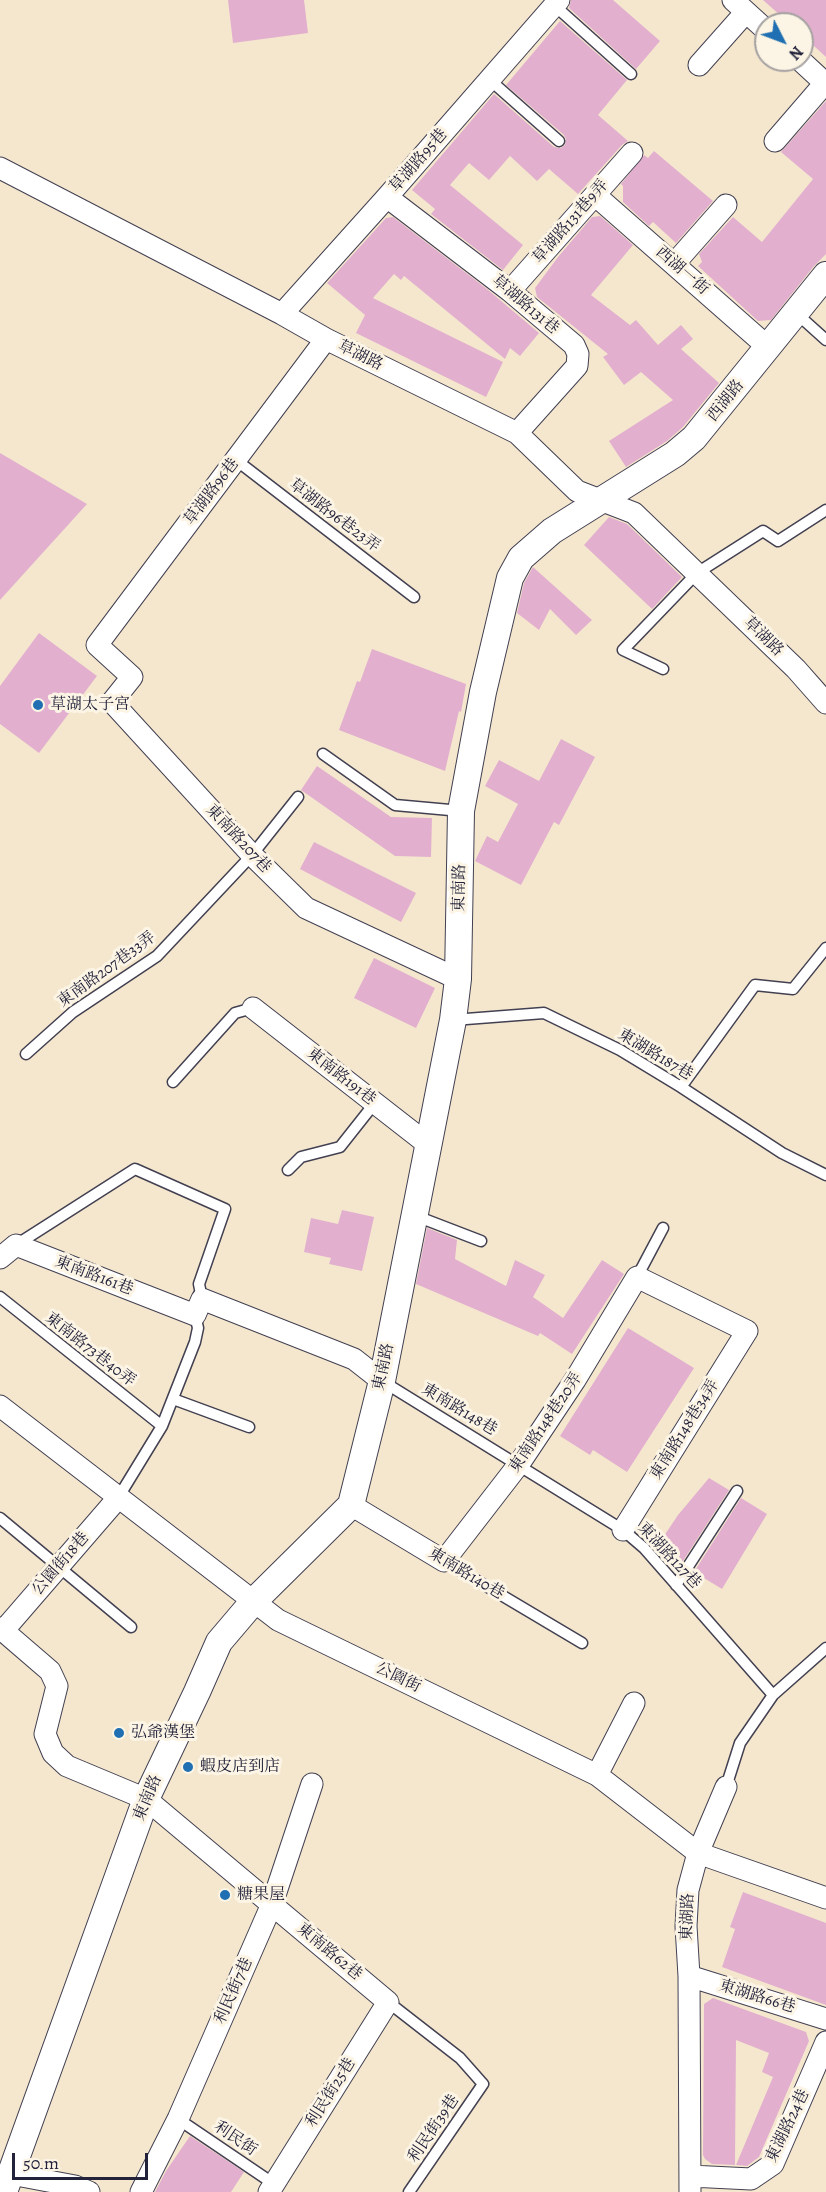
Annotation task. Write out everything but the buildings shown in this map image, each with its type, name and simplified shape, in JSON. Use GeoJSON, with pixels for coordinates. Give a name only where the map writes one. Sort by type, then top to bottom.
{"type":"FeatureCollection","features":[{"type":"Feature","properties":{"kind":"street","name":"草湖路95巷"},"geometry":{"type":"LineString","coordinates":[[282,314],[490,80],[556,2]]}},
{"type":"Feature","properties":{"kind":"street"},"geometry":{"type":"LineString","coordinates":[[699,65],[744,6]]}},
{"type":"Feature","properties":{"kind":"street"},"geometry":{"type":"LineString","coordinates":[[775,141],[826,82],[814,72]]}},
{"type":"Feature","properties":{"kind":"street","name":"草湖路131巷9弄"},"geometry":{"type":"LineString","coordinates":[[510,291],[632,153]]}},
{"type":"Feature","properties":{"kind":"street","name":"草湖路"},"geometry":{"type":"LineString","coordinates":[[0,168],[326,339],[517,433],[577,491],[634,513],[796,669],[826,703]]}},
{"type":"Feature","properties":{"kind":"street","name":"西湖一街"},"geometry":{"type":"LineString","coordinates":[[595,195],[769,348]]}},
{"type":"Feature","properties":{"kind":"street","name":"草湖路131巷"},"geometry":{"type":"LineString","coordinates":[[387,197],[510,291],[574,345],[578,354],[577,366],[517,433]]}},
{"type":"Feature","properties":{"kind":"street"},"geometry":{"type":"LineString","coordinates":[[674,264],[726,205]]}},
{"type":"Feature","properties":{"kind":"street","name":"西湖路"},"geometry":{"type":"LineString","coordinates":[[601,499],[675,454],[694,438],[826,275]]}},
{"type":"Feature","properties":{"kind":"street","name":"草湖路96巷"},"geometry":{"type":"LineString","coordinates":[[98,645],[326,339]]}},
{"type":"Feature","properties":{"kind":"street","name":"東南路"},"geometry":{"type":"LineString","coordinates":[[7,2183],[146,1799],[219,1642],[253,1602],[351,1505],[382,1381],[453,1020],[458,979],[461,811],[483,692],[510,579],[521,558],[533,545],[601,499]]}},
{"type":"Feature","properties":{"kind":"street","name":"東南路207巷"},"geometry":{"type":"LineString","coordinates":[[98,645],[132,677],[112,702],[252,855],[306,908],[458,979]]}},
{"type":"Feature","properties":{"kind":"street","name":"東南路191巷"},"geometry":{"type":"LineString","coordinates":[[253,1008],[430,1146]]}},
{"type":"Feature","properties":{"kind":"street","name":"東南路161巷"},"geometry":{"type":"LineString","coordinates":[[8,1252],[198,1307],[354,1359],[382,1381]]}},
{"type":"Feature","properties":{"kind":"street","name":"東南路148巷34弄"},"geometry":{"type":"LineString","coordinates":[[623,1530],[747,1331],[637,1277]]}},
{"type":"Feature","properties":{"kind":"street","name":"東南路148巷20弄"},"geometry":{"type":"LineString","coordinates":[[444,1561],[519,1464],[575,1380],[637,1277]]}},
{"type":"Feature","properties":{"kind":"street","name":"公園街"},"geometry":{"type":"LineString","coordinates":[[0,1406],[279,1620],[597,1775],[698,1853],[826,1898]]}},
{"type":"Feature","properties":{"kind":"street","name":"公園街18巷"},"geometry":{"type":"LineString","coordinates":[[2,1630],[118,1498]]}},
{"type":"Feature","properties":{"kind":"street","name":"東南路140巷"},"geometry":{"type":"LineString","coordinates":[[351,1505],[444,1561]]}},
{"type":"Feature","properties":{"kind":"street","name":"東南路62巷"},"geometry":{"type":"LineString","coordinates":[[2,1630],[50,1671],[57,1686],[45,1734],[53,1753],[75,1770],[146,1799],[388,2002]]}},
{"type":"Feature","properties":{"kind":"street"},"geometry":{"type":"LineString","coordinates":[[597,1775],[634,1702]]}},
{"type":"Feature","properties":{"kind":"street","name":"利民街7巷"},"geometry":{"type":"LineString","coordinates":[[141,2192],[178,2119],[272,1904],[312,1784]]}},
{"type":"Feature","properties":{"kind":"street","name":"東湖路"},"geometry":{"type":"LineString","coordinates":[[690,2184],[689,1976],[686,1926],[688,1890],[698,1853],[726,1786]]}},
{"type":"Feature","properties":{"kind":"street","name":"東湖路66巷"},"geometry":{"type":"LineString","coordinates":[[689,1976],[826,2019]]}},
{"type":"Feature","properties":{"kind":"street","name":"利民街25巷"},"geometry":{"type":"LineString","coordinates":[[272,2188],[388,2002]]}},
{"type":"Feature","properties":{"kind":"street","name":"東湖路24巷"},"geometry":{"type":"LineString","coordinates":[[690,2184],[751,2179],[773,2164],[826,2042]]}},
{"type":"Feature","properties":{"kind":"street"},"geometry":{"type":"LineString","coordinates":[[7,2183],[75,2186],[89,2192]]}},
{"type":"Feature","properties":{"kind":"lane"},"geometry":{"type":"LineString","coordinates":[[556,2],[631,74]]}},
{"type":"Feature","properties":{"kind":"lane"},"geometry":{"type":"LineString","coordinates":[[490,80],[559,141]]}},
{"type":"Feature","properties":{"kind":"lane"},"geometry":{"type":"LineString","coordinates":[[796,313],[826,340]]}},
{"type":"Feature","properties":{"kind":"lane","name":"草湖路96巷23弄"},"geometry":{"type":"LineString","coordinates":[[236,460],[414,597]]}},
{"type":"Feature","properties":{"kind":"lane"},"geometry":{"type":"LineString","coordinates":[[663,669],[623,650],[698,573],[763,531],[778,541],[826,510]]}},
{"type":"Feature","properties":{"kind":"lane"},"geometry":{"type":"LineString","coordinates":[[323,754],[395,805],[461,811]]}},
{"type":"Feature","properties":{"kind":"lane","name":"東南路207巷33弄"},"geometry":{"type":"LineString","coordinates":[[26,1054],[73,1012],[157,956],[252,855],[298,796]]}},
{"type":"Feature","properties":{"kind":"lane"},"geometry":{"type":"LineString","coordinates":[[681,1087],[755,985],[793,989],[826,948]]}},
{"type":"Feature","properties":{"kind":"lane"},"geometry":{"type":"LineString","coordinates":[[173,1082],[235,1013],[253,1008]]}},
{"type":"Feature","properties":{"kind":"lane","name":"東湖路187巷"},"geometry":{"type":"LineString","coordinates":[[453,1020],[544,1012],[620,1050],[782,1153],[826,1175]]}},
{"type":"Feature","properties":{"kind":"lane"},"geometry":{"type":"LineString","coordinates":[[288,1170],[301,1157],[340,1148],[374,1104]]}},
{"type":"Feature","properties":{"kind":"lane","name":"東南路161巷"},"geometry":{"type":"LineString","coordinates":[[8,1252],[135,1169],[225,1209],[199,1284],[198,1307]]}},
{"type":"Feature","properties":{"kind":"lane"},"geometry":{"type":"LineString","coordinates":[[416,1216],[481,1241]]}},
{"type":"Feature","properties":{"kind":"lane","name":"東南路148巷20弄"},"geometry":{"type":"LineString","coordinates":[[637,1277],[663,1228]]}},
{"type":"Feature","properties":{"kind":"lane","name":"東南路73巷40弄"},"geometry":{"type":"LineString","coordinates":[[0,1297],[162,1426]]}},
{"type":"Feature","properties":{"kind":"lane"},"geometry":{"type":"LineString","coordinates":[[118,1498],[162,1426],[195,1342],[198,1307]]}},
{"type":"Feature","properties":{"kind":"lane","name":"東南路148巷"},"geometry":{"type":"LineString","coordinates":[[382,1381],[519,1464]]}},
{"type":"Feature","properties":{"kind":"lane"},"geometry":{"type":"LineString","coordinates":[[172,1399],[249,1427]]}},
{"type":"Feature","properties":{"kind":"lane","name":"東湖路127巷"},"geometry":{"type":"LineString","coordinates":[[519,1464],[623,1530],[644,1548],[773,1695]]}},
{"type":"Feature","properties":{"kind":"lane"},"geometry":{"type":"LineString","coordinates":[[676,1585],[736,1491]]}},
{"type":"Feature","properties":{"kind":"lane"},"geometry":{"type":"LineString","coordinates":[[0,1518],[131,1627]]}},
{"type":"Feature","properties":{"kind":"lane","name":"東南路140巷"},"geometry":{"type":"LineString","coordinates":[[444,1561],[582,1643]]}},
{"type":"Feature","properties":{"kind":"lane","name":"東湖路"},"geometry":{"type":"LineString","coordinates":[[726,1786],[741,1743],[773,1695],[826,1648]]}},
{"type":"Feature","properties":{"kind":"lane","name":"東南路62巷"},"geometry":{"type":"LineString","coordinates":[[388,2002],[460,2058],[483,2084]]}},
{"type":"Feature","properties":{"kind":"lane","name":"利民街39巷"},"geometry":{"type":"LineString","coordinates":[[409,2192],[483,2084]]}},
{"type":"Feature","properties":{"kind":"lane","name":"利民街"},"geometry":{"type":"LineString","coordinates":[[178,2119],[272,2188]]}},
{"type":"Feature","properties":{"kind":"place","name":"草湖太子宮"},"geometry":{"type":"Point","coordinates":[38,705]}},
{"type":"Feature","properties":{"kind":"place","name":"弘爺漢堡"},"geometry":{"type":"Point","coordinates":[119,1733]}},
{"type":"Feature","properties":{"kind":"place","name":"蝦皮店到店"},"geometry":{"type":"Point","coordinates":[188,1767]}},
{"type":"Feature","properties":{"kind":"place","name":"糖果屋"},"geometry":{"type":"Point","coordinates":[225,1895]}}]}
